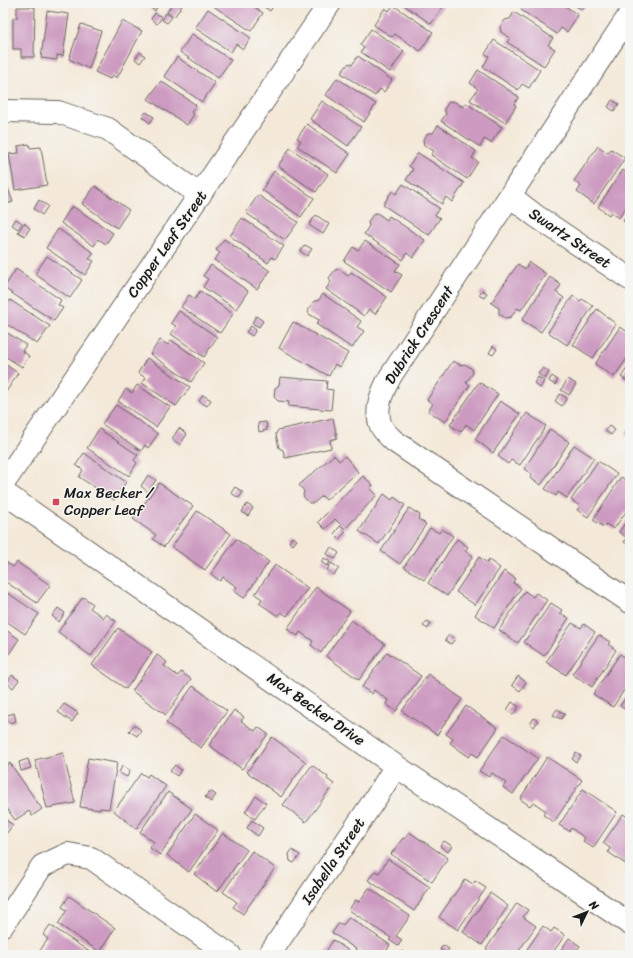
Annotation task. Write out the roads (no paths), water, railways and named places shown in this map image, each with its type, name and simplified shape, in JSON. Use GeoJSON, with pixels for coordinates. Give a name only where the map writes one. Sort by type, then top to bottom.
{"type":"FeatureCollection","features":[{"type":"Feature","properties":{"kind":"street","name":"Copper Leaf Street"},"geometry":{"type":"LineString","coordinates":[[3,484],[330,3]]}},
{"type":"Feature","properties":{"kind":"street","name":"Dubrick Crescent"},"geometry":{"type":"LineString","coordinates":[[630,14],[387,382],[382,392],[378,409],[382,427],[394,442],[630,602]]}},
{"type":"Feature","properties":{"kind":"street"},"geometry":{"type":"LineString","coordinates":[[3,111],[58,112],[108,129],[200,195]]}},
{"type":"Feature","properties":{"kind":"street","name":"Swartz Street"},"geometry":{"type":"LineString","coordinates":[[510,196],[536,216],[630,279]]}},
{"type":"Feature","properties":{"kind":"street","name":"Max Becker Drive"},"geometry":{"type":"LineString","coordinates":[[3,492],[396,766],[630,924]]}},
{"type":"Feature","properties":{"kind":"street","name":"Isabella Street"},"geometry":{"type":"LineString","coordinates":[[269,955],[396,766]]}},
{"type":"Feature","properties":{"kind":"street"},"geometry":{"type":"LineString","coordinates":[[3,925],[42,866],[68,854],[91,858],[230,955]]}},
{"type":"Feature","properties":{"kind":"place","name":"Max Becker / Copper Leaf"},"geometry":{"type":"Point","coordinates":[56,502]}}]}
